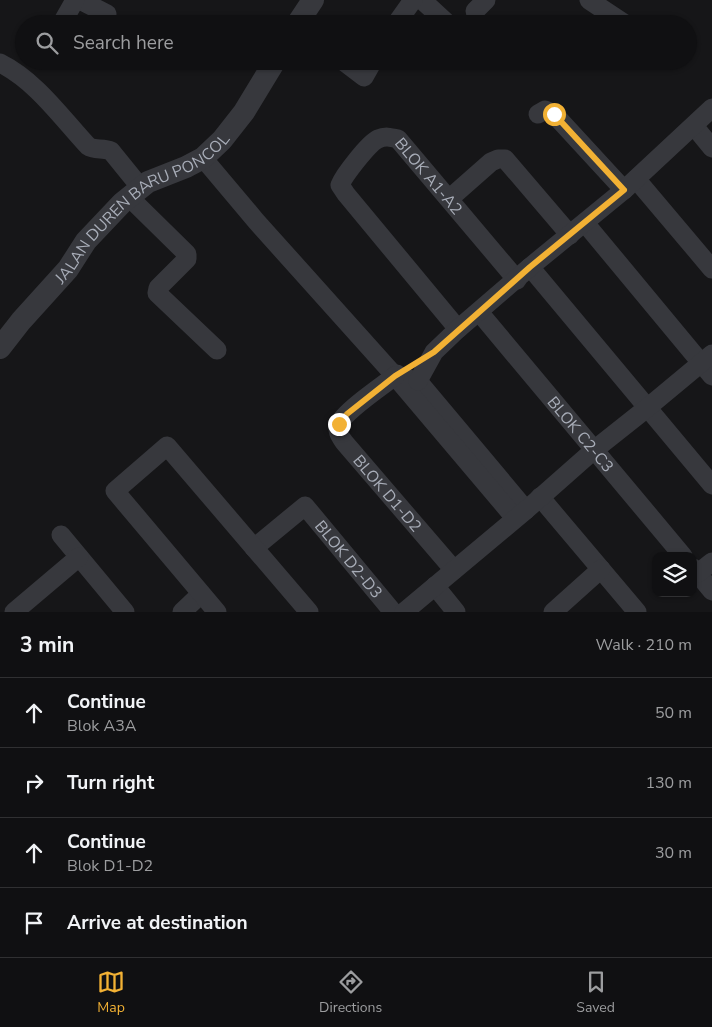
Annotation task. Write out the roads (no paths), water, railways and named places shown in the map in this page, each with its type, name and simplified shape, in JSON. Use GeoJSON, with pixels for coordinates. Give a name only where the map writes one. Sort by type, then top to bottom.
{"type":"FeatureCollection","features":[{"type":"Feature","properties":{"kind":"street"},"geometry":{"type":"LineString","coordinates":[[67,15],[75,0]]}},
{"type":"Feature","properties":{"kind":"street"},"geometry":{"type":"LineString","coordinates":[[80,0],[107,14]]}},
{"type":"Feature","properties":{"kind":"street"},"geometry":{"type":"LineString","coordinates":[[303,15],[313,0]]}},
{"type":"Feature","properties":{"kind":"street"},"geometry":{"type":"LineString","coordinates":[[402,15],[413,0]]}},
{"type":"Feature","properties":{"kind":"street"},"geometry":{"type":"LineString","coordinates":[[422,0],[438,15]]}},
{"type":"Feature","properties":{"kind":"street"},"geometry":{"type":"LineString","coordinates":[[589,0],[611,15]]}},
{"type":"Feature","properties":{"kind":"street"},"geometry":{"type":"LineString","coordinates":[[0,63],[21,76],[41,94],[88,146],[93,149],[104,149],[111,152],[135,192],[187,254],[187,259],[158,288],[157,293],[217,350]]}},
{"type":"Feature","properties":{"kind":"street","name":"JALAN DUREN BARU PONCOL"},"geometry":{"type":"LineString","coordinates":[[0,348],[21,321],[68,269],[86,241],[135,192],[148,182],[204,158],[222,140],[244,112],[270,70]]}},
{"type":"Feature","properties":{"kind":"street"},"geometry":{"type":"LineString","coordinates":[[355,70],[364,77],[368,70]]}},
{"type":"Feature","properties":{"kind":"street"},"geometry":{"type":"LineString","coordinates":[[395,376],[434,352],[630,185],[712,108]]}},
{"type":"Feature","properties":{"kind":"street"},"geometry":{"type":"LineString","coordinates":[[538,114],[545,110],[554,114],[630,185],[712,269]]}},
{"type":"Feature","properties":{"kind":"street"},"geometry":{"type":"LineString","coordinates":[[694,126],[712,148]]}},
{"type":"Feature","properties":{"kind":"street","name":"BLOK A1-A2"},"geometry":{"type":"LineString","coordinates":[[458,330],[340,185],[344,175],[376,140],[387,136],[398,139],[449,199],[524,274],[647,408],[712,485]]}},
{"type":"Feature","properties":{"kind":"street"},"geometry":{"type":"LineString","coordinates":[[204,158],[256,221],[521,514]]}},
{"type":"Feature","properties":{"kind":"street"},"geometry":{"type":"LineString","coordinates":[[449,199],[492,162],[498,158],[505,159],[570,235]]}},
{"type":"Feature","properties":{"kind":"street"},"geometry":{"type":"LineString","coordinates":[[404,612],[594,450],[647,408],[708,364],[585,223]]}},
{"type":"Feature","properties":{"kind":"street","name":"BLOK C2-C3"},"geometry":{"type":"LineString","coordinates":[[479,312],[680,552]]}},
{"type":"Feature","properties":{"kind":"street"},"geometry":{"type":"LineString","coordinates":[[418,381],[434,352]]}},
{"type":"Feature","properties":{"kind":"street"},"geometry":{"type":"LineString","coordinates":[[395,376],[418,381],[521,514]]}},
{"type":"Feature","properties":{"kind":"street","name":"BLOK D1-D2"},"geometry":{"type":"LineString","coordinates":[[395,376],[347,414],[339,424],[338,432],[350,449],[454,570]]}},
{"type":"Feature","properties":{"kind":"street"},"geometry":{"type":"LineString","coordinates":[[217,612],[115,491],[167,446],[309,612]]}},
{"type":"Feature","properties":{"kind":"street"},"geometry":{"type":"LineString","coordinates":[[540,497],[637,612]]}},
{"type":"Feature","properties":{"kind":"street","name":"BLOK D2-D3"},"geometry":{"type":"LineString","coordinates":[[254,548],[305,506],[393,612]]}},
{"type":"Feature","properties":{"kind":"street"},"geometry":{"type":"LineString","coordinates":[[61,535],[124,612]]}},
{"type":"Feature","properties":{"kind":"street"},"geometry":{"type":"LineString","coordinates":[[14,612],[79,557]]}},
{"type":"Feature","properties":{"kind":"street"},"geometry":{"type":"LineString","coordinates":[[701,568],[712,591]]}},
{"type":"Feature","properties":{"kind":"street"},"geometry":{"type":"LineString","coordinates":[[553,612],[601,569]]}},
{"type":"Feature","properties":{"kind":"street"},"geometry":{"type":"LineString","coordinates":[[435,586],[456,612]]}},
{"type":"Feature","properties":{"kind":"street"},"geometry":{"type":"LineString","coordinates":[[182,612],[201,594]]}}]}
